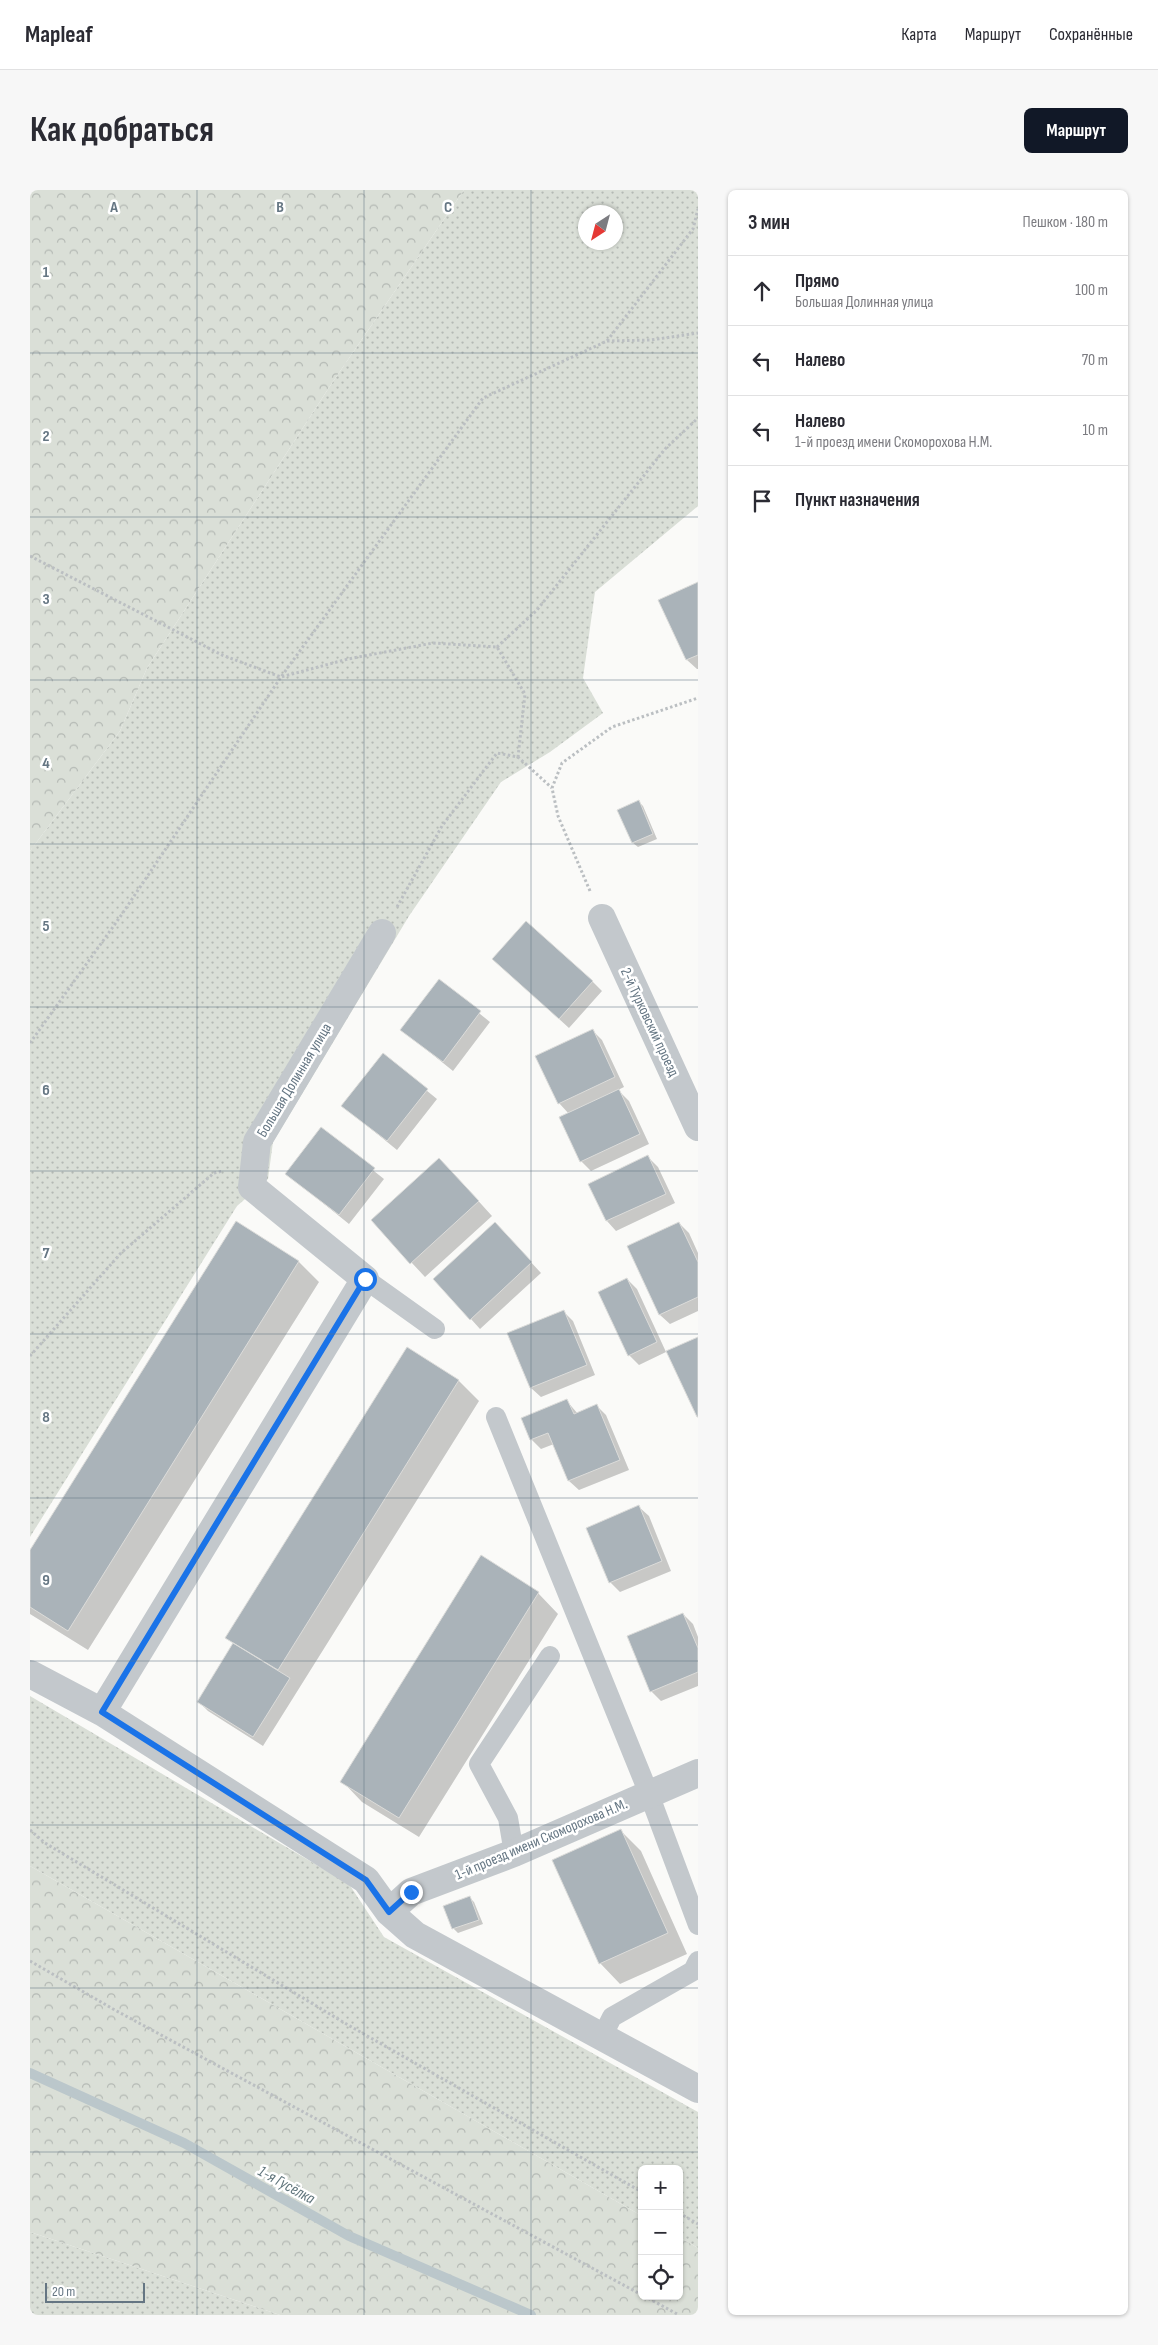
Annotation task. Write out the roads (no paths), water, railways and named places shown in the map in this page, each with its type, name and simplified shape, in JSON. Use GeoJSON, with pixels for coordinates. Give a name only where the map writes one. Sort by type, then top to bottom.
{"type":"FeatureCollection","features":[{"type":"Feature","properties":{"kind":"street","name":"2-й Турковский проезд"},"geometry":{"type":"LineString","coordinates":[[602,918],[698,1127]]}},
{"type":"Feature","properties":{"kind":"street","name":"Большая Долинная улица"},"geometry":{"type":"LineString","coordinates":[[365,1279],[252,1187],[257,1142],[382,933]]}},
{"type":"Feature","properties":{"kind":"street"},"geometry":{"type":"LineString","coordinates":[[102,1712],[365,1279]]}},
{"type":"Feature","properties":{"kind":"street"},"geometry":{"type":"LineString","coordinates":[[30,1674],[102,1712],[366,1880],[389,1912],[414,1935],[698,2089]]}},
{"type":"Feature","properties":{"kind":"street","name":"1-й проезд имени Скоморохова Н.М."},"geometry":{"type":"LineString","coordinates":[[389,1912],[411,1892],[514,1853],[698,1772]]}},
{"type":"Feature","properties":{"kind":"lane"},"geometry":{"type":"LineString","coordinates":[[365,1279],[435,1328]]}},
{"type":"Feature","properties":{"kind":"lane"},"geometry":{"type":"LineString","coordinates":[[496,1417],[649,1794],[698,1924]]}},
{"type":"Feature","properties":{"kind":"lane"},"geometry":{"type":"LineString","coordinates":[[514,1853],[508,1818],[479,1764],[550,1656]]}},
{"type":"Feature","properties":{"kind":"lane"},"geometry":{"type":"LineString","coordinates":[[602,2037],[612,2017],[693,1971],[698,1961]]}},
{"type":"Feature","properties":{"kind":"waterway","name":"1-я Гусёлка"},"geometry":{"type":"LineString","coordinates":[[30,2073],[184,2143],[349,2236],[531,2315]]}}]}
